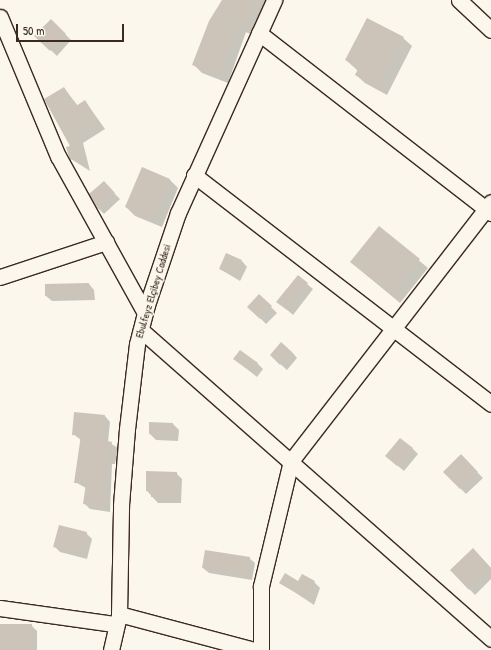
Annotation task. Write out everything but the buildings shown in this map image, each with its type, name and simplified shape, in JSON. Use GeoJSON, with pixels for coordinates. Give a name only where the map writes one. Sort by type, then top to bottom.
{"type":"FeatureCollection","features":[{"type":"Feature","properties":{"kind":"street","name":"Ebulfeyz Elçibey Caddesi"},"geometry":{"type":"LineString","coordinates":[[111,650],[117,619],[121,505],[141,330],[145,313],[160,260],[194,175],[274,0]]}},
{"type":"Feature","properties":{"kind":"street"},"geometry":{"type":"LineString","coordinates":[[459,0],[491,30]]}},
{"type":"Feature","properties":{"kind":"street"},"geometry":{"type":"LineString","coordinates":[[0,17],[58,156],[145,313]]}},
{"type":"Feature","properties":{"kind":"street"},"geometry":{"type":"LineString","coordinates":[[259,33],[489,208],[290,462],[261,586],[261,650]]}},
{"type":"Feature","properties":{"kind":"street"},"geometry":{"type":"LineString","coordinates":[[194,175],[396,327],[491,404]]}},
{"type":"Feature","properties":{"kind":"street"},"geometry":{"type":"LineString","coordinates":[[0,277],[106,242]]}},
{"type":"Feature","properties":{"kind":"street"},"geometry":{"type":"LineString","coordinates":[[141,330],[491,639]]}},
{"type":"Feature","properties":{"kind":"street"},"geometry":{"type":"LineString","coordinates":[[0,608],[117,619],[254,650]]}}]}
